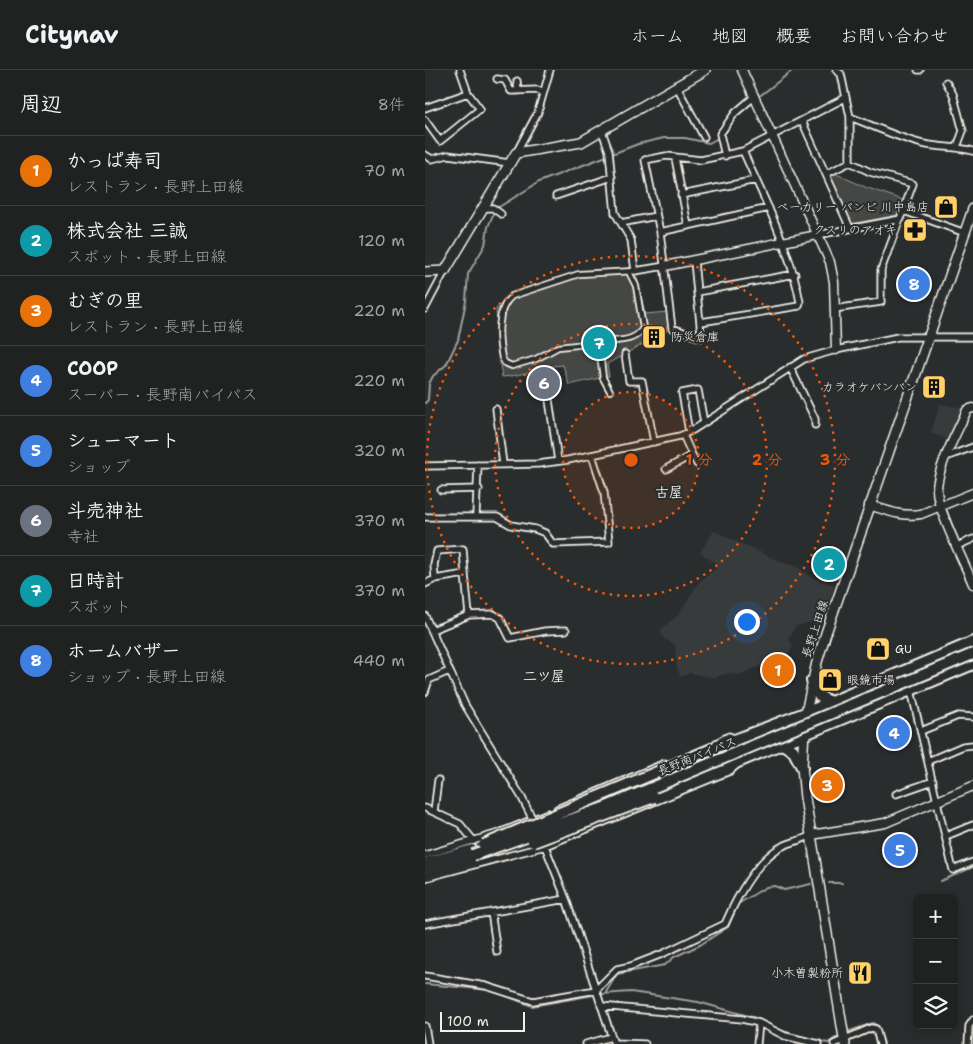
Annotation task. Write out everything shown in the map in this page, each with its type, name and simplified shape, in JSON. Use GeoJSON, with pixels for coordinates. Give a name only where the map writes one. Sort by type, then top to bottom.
{"type":"FeatureCollection","features":[{"type":"Feature","properties":{"kind":"highway"},"geometry":{"type":"LineString","coordinates":[[425,863],[473,851],[714,748],[805,713],[973,642]]}},
{"type":"Feature","properties":{"kind":"highway","name":"長野南バイパス"},"geometry":{"type":"LineString","coordinates":[[425,869],[473,851],[604,808],[973,654]]}},
{"type":"Feature","properties":{"kind":"highway","name":"長野南バイパス"},"geometry":{"type":"LineString","coordinates":[[473,851],[504,849],[545,834],[973,659]]}},
{"type":"Feature","properties":{"kind":"highway"},"geometry":{"type":"LineString","coordinates":[[504,849],[509,850],[551,836],[654,797],[973,664]]}},
{"type":"Feature","properties":{"kind":"highway"},"geometry":{"type":"LineString","coordinates":[[812,681],[819,696],[830,702]]}},
{"type":"Feature","properties":{"kind":"highway"},"geometry":{"type":"LineString","coordinates":[[748,736],[754,738],[759,745],[758,751],[751,757]]}},
{"type":"Feature","properties":{"kind":"highway"},"geometry":{"type":"LineString","coordinates":[[782,744],[793,750],[802,768]]}},
{"type":"Feature","properties":{"kind":"main road"},"geometry":{"type":"LineString","coordinates":[[425,272],[445,271],[516,153],[581,142],[705,70]]}},
{"type":"Feature","properties":{"kind":"main road","name":"長野上田線"},"geometry":{"type":"LineString","coordinates":[[844,1041],[802,768],[805,713],[812,681],[869,505],[973,209]]}},
{"type":"Feature","properties":{"kind":"street"},"geometry":{"type":"LineString","coordinates":[[425,120],[440,141],[480,109],[468,93],[460,70]]}},
{"type":"Feature","properties":{"kind":"street"},"geometry":{"type":"LineString","coordinates":[[516,153],[538,112],[549,70]]}},
{"type":"Feature","properties":{"kind":"street"},"geometry":{"type":"LineString","coordinates":[[742,70],[830,262],[834,282],[836,350]]}},
{"type":"Feature","properties":{"kind":"street"},"geometry":{"type":"LineString","coordinates":[[836,70],[841,74],[850,117],[850,162]]}},
{"type":"Feature","properties":{"kind":"street"},"geometry":{"type":"LineString","coordinates":[[497,79],[505,78],[511,91],[537,90],[543,92]]}},
{"type":"Feature","properties":{"kind":"street"},"geometry":{"type":"LineString","coordinates":[[517,81],[518,91]]}},
{"type":"Feature","properties":{"kind":"street"},"geometry":{"type":"LineString","coordinates":[[946,82],[953,94],[963,131],[957,147]]}},
{"type":"Feature","properties":{"kind":"street"},"geometry":{"type":"LineString","coordinates":[[677,87],[704,137]]}},
{"type":"Feature","properties":{"kind":"street"},"geometry":{"type":"LineString","coordinates":[[425,108],[468,93]]}},
{"type":"Feature","properties":{"kind":"street"},"geometry":{"type":"LineString","coordinates":[[725,156],[720,134],[735,113],[755,96]]}},
{"type":"Feature","properties":{"kind":"street"},"geometry":{"type":"LineString","coordinates":[[694,261],[701,322],[701,334],[698,337],[672,328],[660,232],[645,160],[666,156],[701,160],[743,152],[845,98]]}},
{"type":"Feature","properties":{"kind":"street"},"geometry":{"type":"LineString","coordinates":[[850,117],[925,144],[957,147],[973,151]]}},
{"type":"Feature","properties":{"kind":"street"},"geometry":{"type":"LineString","coordinates":[[802,121],[850,228]]}},
{"type":"Feature","properties":{"kind":"street"},"geometry":{"type":"LineString","coordinates":[[601,131],[610,154],[615,213],[618,223],[621,223],[631,240],[632,272],[637,286],[643,328],[633,338],[558,347],[535,359],[512,366],[505,363],[502,358],[500,311],[506,301],[512,296],[579,274],[632,272],[901,219]]}},
{"type":"Feature","properties":{"kind":"street"},"geometry":{"type":"LineString","coordinates":[[701,322],[799,306],[801,302],[795,274],[783,242],[743,152]]}},
{"type":"Feature","properties":{"kind":"street"},"geometry":{"type":"LineString","coordinates":[[425,155],[432,158],[448,155],[510,163]]}},
{"type":"Feature","properties":{"kind":"street"},"geometry":{"type":"LineString","coordinates":[[675,158],[688,226]]}},
{"type":"Feature","properties":{"kind":"street"},"geometry":{"type":"LineString","coordinates":[[826,174],[850,162]]}},
{"type":"Feature","properties":{"kind":"street"},"geometry":{"type":"LineString","coordinates":[[834,309],[881,302],[881,270],[913,184],[870,172],[850,162]]}},
{"type":"Feature","properties":{"kind":"street"},"geometry":{"type":"LineString","coordinates":[[556,196],[612,177]]}},
{"type":"Feature","properties":{"kind":"street"},"geometry":{"type":"LineString","coordinates":[[681,195],[756,180]]}},
{"type":"Feature","properties":{"kind":"street"},"geometry":{"type":"LineString","coordinates":[[483,208],[497,211]]}},
{"type":"Feature","properties":{"kind":"street"},"geometry":{"type":"LineString","coordinates":[[660,232],[769,208]]}},
{"type":"Feature","properties":{"kind":"street"},"geometry":{"type":"LineString","coordinates":[[904,211],[965,233]]}},
{"type":"Feature","properties":{"kind":"street"},"geometry":{"type":"LineString","coordinates":[[621,223],[656,216]]}},
{"type":"Feature","properties":{"kind":"street"},"geometry":{"type":"LineString","coordinates":[[425,309],[445,271]]}},
{"type":"Feature","properties":{"kind":"street"},"geometry":{"type":"LineString","coordinates":[[697,292],[795,274]]}},
{"type":"Feature","properties":{"kind":"street"},"geometry":{"type":"LineString","coordinates":[[598,330],[603,378],[610,391]]}},
{"type":"Feature","properties":{"kind":"street"},"geometry":{"type":"LineString","coordinates":[[425,466],[558,461],[654,442],[686,434],[804,359],[898,337],[973,337]]}},
{"type":"Feature","properties":{"kind":"street"},"geometry":{"type":"LineString","coordinates":[[625,354],[629,381],[642,381],[654,442]]}},
{"type":"Feature","properties":{"kind":"street"},"geometry":{"type":"LineString","coordinates":[[789,367],[815,419],[815,425]]}},
{"type":"Feature","properties":{"kind":"street"},"geometry":{"type":"LineString","coordinates":[[697,464],[692,455],[686,434],[682,394],[698,390],[704,423]]}},
{"type":"Feature","properties":{"kind":"street"},"geometry":{"type":"LineString","coordinates":[[548,393],[558,461]]}},
{"type":"Feature","properties":{"kind":"street"},"geometry":{"type":"LineString","coordinates":[[973,408],[967,410],[946,457],[937,489],[940,506],[973,584]]}},
{"type":"Feature","properties":{"kind":"street"},"geometry":{"type":"LineString","coordinates":[[496,409],[503,464]]}},
{"type":"Feature","properties":{"kind":"street"},"geometry":{"type":"LineString","coordinates":[[946,457],[973,447]]}},
{"type":"Feature","properties":{"kind":"street"},"geometry":{"type":"LineString","coordinates":[[425,517],[476,515],[497,517],[511,525],[535,529],[545,534],[553,544],[609,542],[604,492],[593,455]]}},
{"type":"Feature","properties":{"kind":"street"},"geometry":{"type":"LineString","coordinates":[[666,469],[692,455]]}},
{"type":"Feature","properties":{"kind":"street"},"geometry":{"type":"LineString","coordinates":[[476,515],[479,465]]}},
{"type":"Feature","properties":{"kind":"street"},"geometry":{"type":"LineString","coordinates":[[441,490],[479,489]]}},
{"type":"Feature","properties":{"kind":"street"},"geometry":{"type":"LineString","coordinates":[[869,505],[903,516],[921,514],[973,494]]}},
{"type":"Feature","properties":{"kind":"street"},"geometry":{"type":"LineString","coordinates":[[957,546],[973,539]]}},
{"type":"Feature","properties":{"kind":"street"},"geometry":{"type":"LineString","coordinates":[[435,579],[434,565],[437,551],[463,550],[469,615]]}},
{"type":"Feature","properties":{"kind":"street"},"geometry":{"type":"LineString","coordinates":[[425,584],[435,579],[465,574]]}},
{"type":"Feature","properties":{"kind":"street"},"geometry":{"type":"LineString","coordinates":[[432,630],[469,615],[493,614],[499,618],[510,638],[545,631],[566,630]]}},
{"type":"Feature","properties":{"kind":"street"},"geometry":{"type":"LineString","coordinates":[[425,616],[465,705],[521,796],[545,846],[566,899],[613,1041]]}},
{"type":"Feature","properties":{"kind":"street"},"geometry":{"type":"LineString","coordinates":[[426,688],[429,680],[449,670]]}},
{"type":"Feature","properties":{"kind":"street"},"geometry":{"type":"LineString","coordinates":[[911,690],[953,870],[973,862]]}},
{"type":"Feature","properties":{"kind":"street"},"geometry":{"type":"LineString","coordinates":[[921,731],[958,716],[973,716]]}},
{"type":"Feature","properties":{"kind":"street"},"geometry":{"type":"LineString","coordinates":[[425,855],[473,851],[533,819],[729,736],[737,740]]}},
{"type":"Feature","properties":{"kind":"street"},"geometry":{"type":"LineString","coordinates":[[928,761],[963,746],[973,745]]}},
{"type":"Feature","properties":{"kind":"street"},"geometry":{"type":"LineString","coordinates":[[425,878],[545,846],[731,772],[740,762]]}},
{"type":"Feature","properties":{"kind":"street"},"geometry":{"type":"LineString","coordinates":[[434,811],[438,780]]}},
{"type":"Feature","properties":{"kind":"street"},"geometry":{"type":"LineString","coordinates":[[896,794],[933,781]]}},
{"type":"Feature","properties":{"kind":"street"},"geometry":{"type":"LineString","coordinates":[[425,976],[486,986],[533,1001],[596,990],[617,969],[631,966],[662,954],[725,924],[737,897],[767,857],[782,846],[811,835],[885,823],[973,786]]}},
{"type":"Feature","properties":{"kind":"street"},"geometry":{"type":"LineString","coordinates":[[425,808],[460,824],[473,851]]}},
{"type":"Feature","properties":{"kind":"street"},"geometry":{"type":"LineString","coordinates":[[946,836],[973,825]]}},
{"type":"Feature","properties":{"kind":"street"},"geometry":{"type":"LineString","coordinates":[[425,924],[566,899]]}},
{"type":"Feature","properties":{"kind":"street"},"geometry":{"type":"LineString","coordinates":[[491,912],[497,952]]}},
{"type":"Feature","properties":{"kind":"street"},"geometry":{"type":"LineString","coordinates":[[601,1006],[742,1019],[759,1024],[785,1036],[819,1044]]}},
{"type":"Feature","properties":{"kind":"street"},"geometry":{"type":"LineString","coordinates":[[967,1043],[969,1026],[973,1020]]}},
{"type":"Feature","properties":{"kind":"street"},"geometry":{"type":"LineString","coordinates":[[757,1044],[759,1024]]}},
{"type":"Feature","properties":{"kind":"street"},"geometry":{"type":"LineString","coordinates":[[425,1026],[428,1044]]}},
{"type":"Feature","properties":{"kind":"street"},"geometry":{"type":"LineString","coordinates":[[834,1044],[873,1028],[879,1036],[880,1044]]}},
{"type":"Feature","properties":{"kind":"street"},"geometry":{"type":"LineString","coordinates":[[590,1044],[613,1041],[645,1044]]}},
{"type":"Feature","properties":{"kind":"shaded area"},"geometry":{"type":"Polygon","coordinates":[[[834,173],[865,187],[903,200],[898,215],[850,224],[830,180],[829,175],[834,173]]]}},
{"type":"Feature","properties":{"kind":"shaded area"},"geometry":{"type":"Polygon","coordinates":[[[630,268],[633,276],[637,277],[645,314],[667,312],[668,330],[607,364],[609,376],[569,385],[563,365],[502,377],[498,351],[496,309],[510,295],[578,272],[630,268]]]}},
{"type":"Feature","properties":{"kind":"shaded area"},"geometry":{"type":"Polygon","coordinates":[[[940,404],[963,408],[949,440],[931,433],[940,404]]]}},
{"type":"Feature","properties":{"kind":"shaded area"},"geometry":{"type":"Polygon","coordinates":[[[714,531],[784,563],[796,566],[811,577],[835,585],[817,635],[812,622],[796,626],[789,639],[793,646],[788,655],[736,676],[734,673],[724,674],[715,678],[690,673],[681,677],[677,669],[675,645],[664,639],[660,630],[678,615],[699,582],[719,566],[700,552],[714,531]]]}},
{"type":"Feature","properties":{"kind":"waterway"},"geometry":{"type":"LineString","coordinates":[[761,95],[793,70]]}},
{"type":"Feature","properties":{"kind":"waterway"},"geometry":{"type":"LineString","coordinates":[[725,133],[738,114]]}},
{"type":"Feature","properties":{"kind":"waterway"},"geometry":{"type":"LineString","coordinates":[[425,403],[428,400],[429,384],[433,376],[446,365],[458,340],[466,301],[468,274],[485,245],[488,227],[494,212],[499,207],[539,182],[638,144],[664,138],[685,138],[709,143],[718,138]]}},
{"type":"Feature","properties":{"kind":"waterway"},"geometry":{"type":"LineString","coordinates":[[941,881],[973,867]]}},
{"type":"Feature","properties":{"kind":"waterway"},"geometry":{"type":"LineString","coordinates":[[829,883],[842,883]]}},
{"type":"Feature","properties":{"kind":"waterway"},"geometry":{"type":"LineString","coordinates":[[605,994],[617,974],[665,965],[674,957],[700,945],[728,927],[738,904],[766,887],[775,886],[784,890],[811,884]]}},
{"type":"Feature","properties":{"kind":"waterway"},"geometry":{"type":"LineString","coordinates":[[425,984],[490,990]]}},
{"type":"Feature","properties":{"kind":"waterway"},"geometry":{"type":"LineString","coordinates":[[494,991],[532,1006],[594,995]]}},
{"type":"Feature","properties":{"kind":"waterway"},"geometry":{"type":"LineString","coordinates":[[602,994],[631,992],[698,1002],[756,1018],[779,1030],[814,1040]]}},
{"type":"Feature","properties":{"kind":"waterway"},"geometry":{"type":"LineString","coordinates":[[847,1032],[873,1023],[878,1026],[884,1044]]}},
{"type":"Feature","properties":{"kind":"waterway"},"geometry":{"type":"LineString","coordinates":[[819,1041],[828,1043],[837,1037]]}},
{"type":"Feature","properties":{"kind":"place","name":"ベーカリー パンビ 川中島店"},"geometry":{"type":"Point","coordinates":[946,207]}},
{"type":"Feature","properties":{"kind":"place","name":"クスリのアオキ"},"geometry":{"type":"Point","coordinates":[915,230]}},
{"type":"Feature","properties":{"kind":"place","name":"ホームバザー"},"geometry":{"type":"Point","coordinates":[914,284]}},
{"type":"Feature","properties":{"kind":"place","name":"防災倉庫"},"geometry":{"type":"Point","coordinates":[654,337]}},
{"type":"Feature","properties":{"kind":"place","name":"日時計"},"geometry":{"type":"Point","coordinates":[599,343]}},
{"type":"Feature","properties":{"kind":"place","name":"斗売神社"},"geometry":{"type":"Point","coordinates":[544,383]}},
{"type":"Feature","properties":{"kind":"place","name":"カラオケバンバン"},"geometry":{"type":"Point","coordinates":[934,387]}},
{"type":"Feature","properties":{"kind":"place","name":"株式会社 三誠"},"geometry":{"type":"Point","coordinates":[829,564]}},
{"type":"Feature","properties":{"kind":"place","name":"GU"},"geometry":{"type":"Point","coordinates":[878,649]}},
{"type":"Feature","properties":{"kind":"place","name":"かっぱ寿司"},"geometry":{"type":"Point","coordinates":[778,670]}},
{"type":"Feature","properties":{"kind":"place","name":"眼鏡市場"},"geometry":{"type":"Point","coordinates":[830,680]}},
{"type":"Feature","properties":{"kind":"place","name":"COOP"},"geometry":{"type":"Point","coordinates":[894,733]}},
{"type":"Feature","properties":{"kind":"place","name":"むぎの里"},"geometry":{"type":"Point","coordinates":[827,785]}},
{"type":"Feature","properties":{"kind":"place","name":"シューマート"},"geometry":{"type":"Point","coordinates":[900,850]}},
{"type":"Feature","properties":{"kind":"place","name":"小木曽製粉所"},"geometry":{"type":"Point","coordinates":[860,973]}},
{"type":"Feature","properties":{"kind":"district","name":"古屋"},"geometry":{"type":"Point","coordinates":[669,492]}},
{"type":"Feature","properties":{"kind":"district","name":"二ツ屋"},"geometry":{"type":"Point","coordinates":[544,676]}}]}
